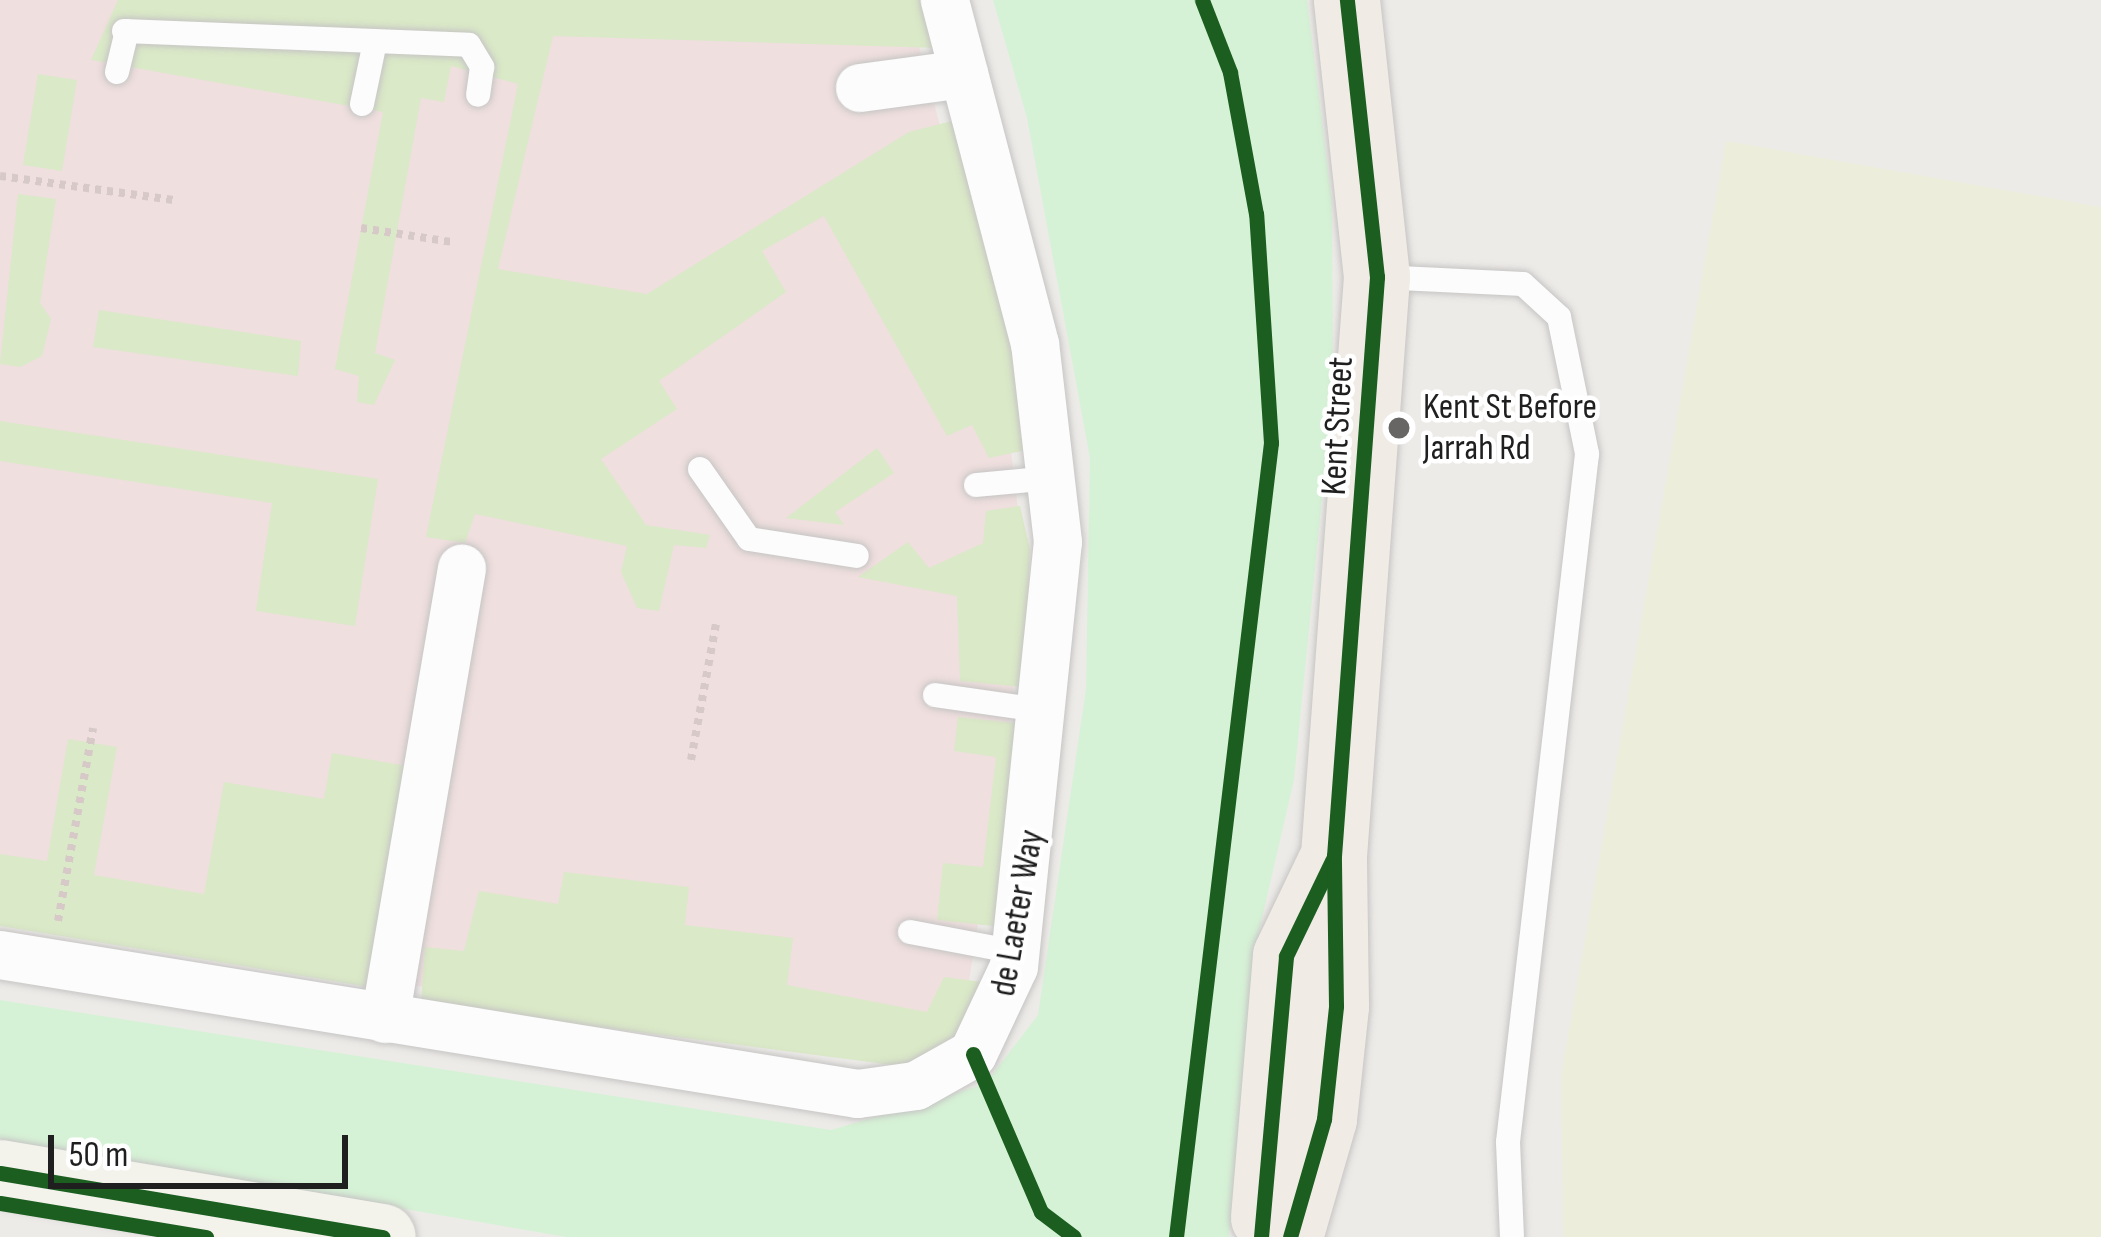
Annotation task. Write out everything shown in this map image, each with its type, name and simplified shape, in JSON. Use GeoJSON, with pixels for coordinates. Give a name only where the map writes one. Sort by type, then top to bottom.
{"type":"FeatureCollection","features":[{"type":"Feature","properties":{"kind":"main road","name":"Kent Street"},"geometry":{"type":"LineString","coordinates":[[1290,1237],[1324,1119],[1334,856],[1377,277],[1347,0]]}},
{"type":"Feature","properties":{"kind":"main road","name":"Kent Street"},"geometry":{"type":"LineString","coordinates":[[1261,1237],[1286,956],[1334,856]]}},
{"type":"Feature","properties":{"kind":"street","name":"de Laeter Way"},"geometry":{"type":"LineString","coordinates":[[0,956],[858,1094],[916,1086],[974,1054],[1000,1015],[1016,952],[1048,711],[1058,542],[1035,344],[945,0]]}},
{"type":"Feature","properties":{"kind":"street"},"geometry":{"type":"LineString","coordinates":[[860,88],[964,74]]}},
{"type":"Feature","properties":{"kind":"street"},"geometry":{"type":"LineString","coordinates":[[386,1019],[462,569]]}},
{"type":"Feature","properties":{"kind":"street"},"geometry":{"type":"LineString","coordinates":[[0,1174],[383,1237]]}},
{"type":"Feature","properties":{"kind":"street"},"geometry":{"type":"LineString","coordinates":[[0,1203],[206,1237]]}},
{"type":"Feature","properties":{"kind":"lane"},"geometry":{"type":"LineString","coordinates":[[117,72],[125,32],[469,46],[482,67],[478,95]]}},
{"type":"Feature","properties":{"kind":"lane"},"geometry":{"type":"LineString","coordinates":[[362,104],[375,42]]}},
{"type":"Feature","properties":{"kind":"lane"},"geometry":{"type":"LineString","coordinates":[[1377,277],[1523,284],[1559,317],[1586,454],[1508,1142],[1513,1237]]}},
{"type":"Feature","properties":{"kind":"lane"},"geometry":{"type":"LineString","coordinates":[[700,469],[748,539],[857,556]]}},
{"type":"Feature","properties":{"kind":"lane"},"geometry":{"type":"LineString","coordinates":[[976,484],[1051,478]]}},
{"type":"Feature","properties":{"kind":"lane"},"geometry":{"type":"LineString","coordinates":[[935,695],[1048,711]]}},
{"type":"Feature","properties":{"kind":"lane"},"geometry":{"type":"LineString","coordinates":[[910,932],[1016,952]]}},
{"type":"Feature","properties":{"kind":"path"},"geometry":{"type":"LineString","coordinates":[[0,176],[173,200]]}},
{"type":"Feature","properties":{"kind":"path"},"geometry":{"type":"LineString","coordinates":[[361,228],[451,242]]}},
{"type":"Feature","properties":{"kind":"path"},"geometry":{"type":"LineString","coordinates":[[691,760],[716,624]]}},
{"type":"Feature","properties":{"kind":"path"},"geometry":{"type":"LineString","coordinates":[[50,964],[93,728]]}},
{"type":"Feature","properties":{"kind":"shaded area"},"geometry":{"type":"Polygon","coordinates":[[[0,0],[907,0],[999,351],[1022,543],[1012,708],[966,1000],[858,1057],[0,918],[0,0]]]}},
{"type":"Feature","properties":{"kind":"green space"},"geometry":{"type":"Polygon","coordinates":[[[118,0],[926,0],[938,48],[553,36],[498,269],[647,294],[909,132],[952,121],[1011,333],[1026,450],[989,458],[972,425],[947,436],[824,216],[762,251],[786,292],[659,381],[677,409],[601,459],[646,525],[710,535],[706,548],[674,545],[659,611],[637,608],[621,572],[627,546],[475,514],[465,543],[426,537],[518,84],[451,66],[444,102],[421,98],[375,353],[395,360],[374,405],[357,402],[359,376],[335,369],[383,112],[91,60],[118,0]]]}},
{"type":"Feature","properties":{"kind":"green space"},"geometry":{"type":"Polygon","coordinates":[[[993,0],[1307,0],[1332,201],[1333,387],[1294,780],[1253,957],[1229,1237],[566,1237],[0,1139],[0,1000],[831,1130],[985,1084],[1038,1015],[1086,689],[1090,458],[1027,118],[993,0]]]}},
{"type":"Feature","properties":{"kind":"green space"},"geometry":{"type":"Polygon","coordinates":[[[38,74],[77,80],[62,171],[23,165],[38,74]]]}},
{"type":"Feature","properties":{"kind":"green space"},"geometry":{"type":"Polygon","coordinates":[[[1726,141],[2101,207],[2101,1237],[1563,1237],[1561,1075],[1726,141]]]}},
{"type":"Feature","properties":{"kind":"green space"},"geometry":{"type":"Polygon","coordinates":[[[18,194],[56,199],[40,303],[51,319],[42,356],[20,367],[0,364],[18,194]]]}},
{"type":"Feature","properties":{"kind":"green space"},"geometry":{"type":"Polygon","coordinates":[[[99,310],[301,341],[298,376],[93,347],[99,310]]]}},
{"type":"Feature","properties":{"kind":"green space"},"geometry":{"type":"Polygon","coordinates":[[[0,421],[378,479],[355,626],[256,611],[272,503],[0,461],[0,421]]]}},
{"type":"Feature","properties":{"kind":"green space"},"geometry":{"type":"Polygon","coordinates":[[[877,448],[894,473],[835,512],[844,525],[786,518],[877,448]]]}},
{"type":"Feature","properties":{"kind":"green space"},"geometry":{"type":"Polygon","coordinates":[[[1020,506],[1030,549],[1024,687],[960,681],[957,596],[858,577],[908,542],[929,568],[983,543],[986,511],[1020,506]]]}},
{"type":"Feature","properties":{"kind":"green space"},"geometry":{"type":"Polygon","coordinates":[[[958,717],[1025,724],[1002,927],[937,920],[943,863],[983,867],[996,757],[954,751],[958,717]]]}},
{"type":"Feature","properties":{"kind":"green space"},"geometry":{"type":"Polygon","coordinates":[[[68,739],[117,747],[94,875],[204,894],[224,782],[324,799],[332,753],[407,766],[369,987],[0,926],[0,854],[47,861],[68,739]]]}},
{"type":"Feature","properties":{"kind":"green space"},"geometry":{"type":"Polygon","coordinates":[[[564,872],[689,887],[685,925],[793,938],[787,985],[927,1012],[944,977],[990,983],[965,1030],[908,1067],[421,1004],[425,947],[464,951],[479,891],[558,904],[564,872]]]}},
{"type":"Feature","properties":{"kind":"cycle path"},"geometry":{"type":"LineString","coordinates":[[1176,1237],[1271,443],[1256,214],[1230,72],[1202,0]]}},
{"type":"Feature","properties":{"kind":"cycle path"},"geometry":{"type":"LineString","coordinates":[[1290,1237],[1324,1119],[1336,1006],[1334,856],[1377,277],[1347,0]]}},
{"type":"Feature","properties":{"kind":"cycle path"},"geometry":{"type":"LineString","coordinates":[[1261,1237],[1286,956],[1332,861]]}},
{"type":"Feature","properties":{"kind":"cycle path"},"geometry":{"type":"LineString","coordinates":[[973,1054],[1041,1212],[1074,1237]]}},
{"type":"Feature","properties":{"kind":"cycle path"},"geometry":{"type":"LineString","coordinates":[[0,1173],[383,1237]]}},
{"type":"Feature","properties":{"kind":"cycle path"},"geometry":{"type":"LineString","coordinates":[[0,1203],[206,1237]]}},
{"type":"Feature","properties":{"kind":"place","name":"Kent St Before Jarrah Rd"},"geometry":{"type":"Point","coordinates":[1399,428]}}]}
